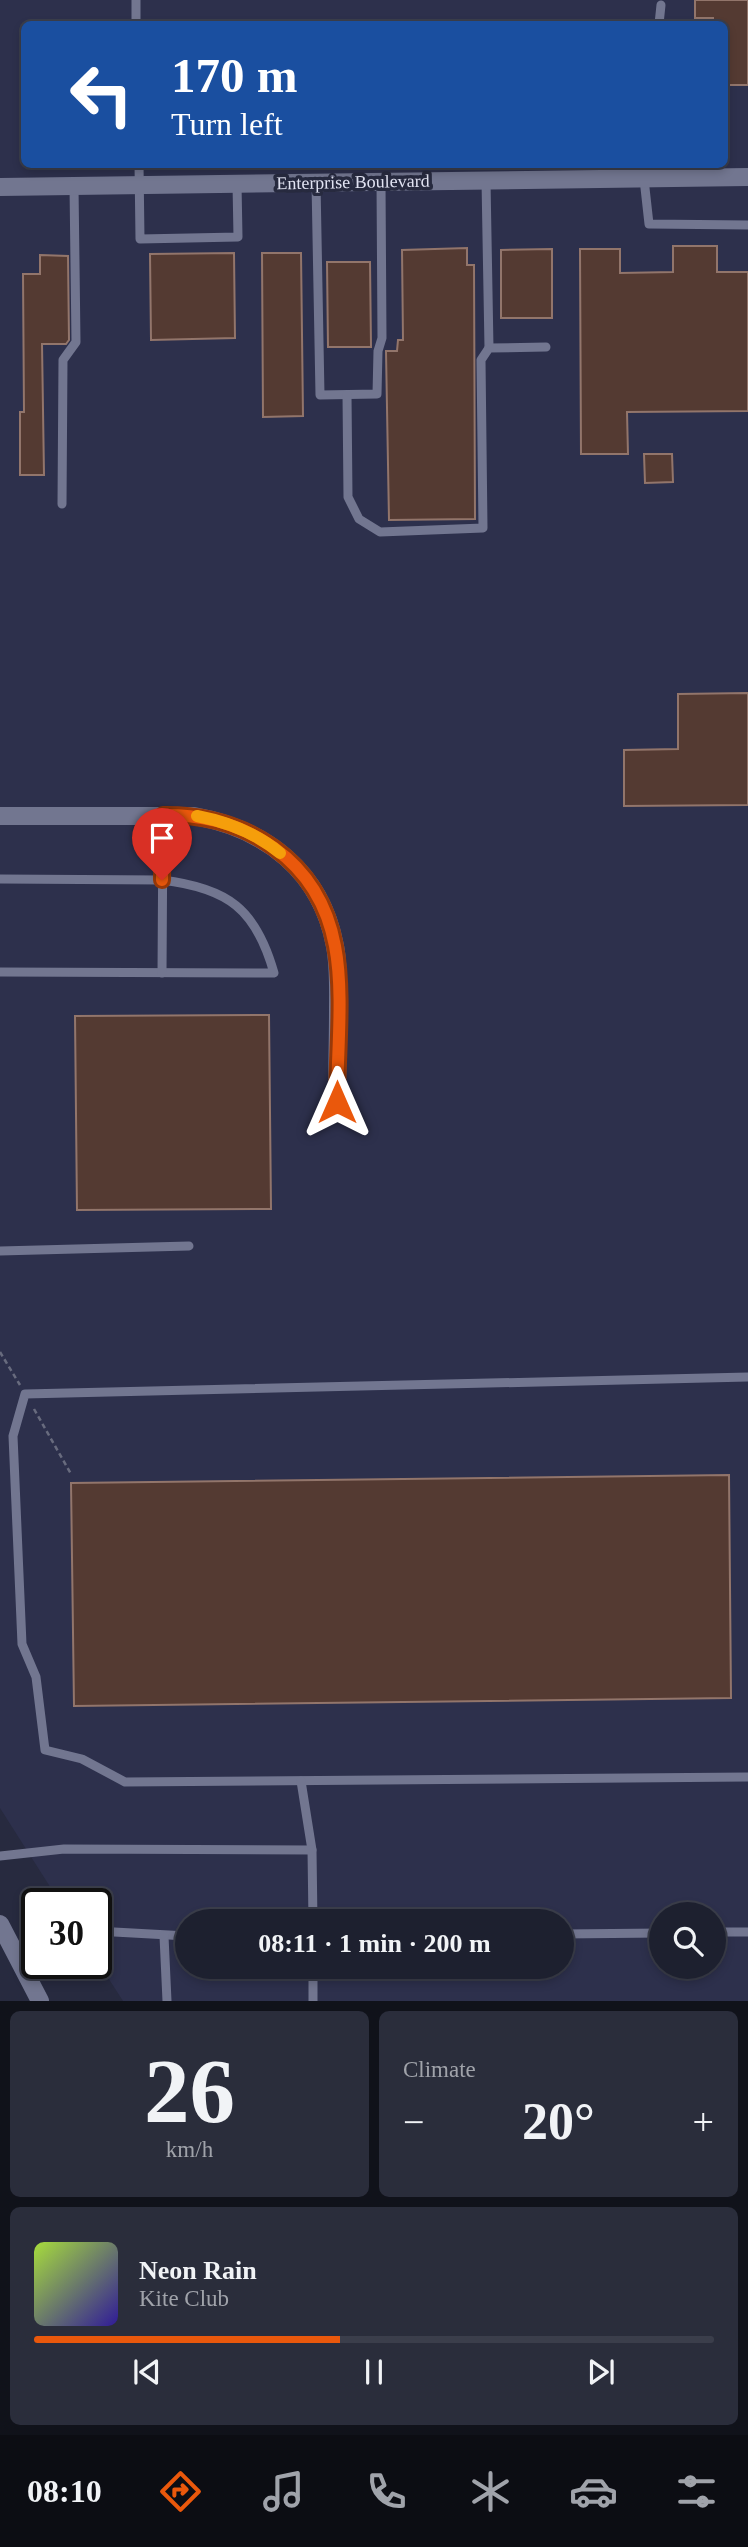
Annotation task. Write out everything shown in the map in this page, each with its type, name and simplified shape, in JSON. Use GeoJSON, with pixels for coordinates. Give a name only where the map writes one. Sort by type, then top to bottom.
{"type":"FeatureCollection","features":[{"type":"Feature","properties":{"kind":"street","name":"Enterprise Boulevard"},"geometry":{"type":"LineString","coordinates":[[0,187],[486,181],[650,174],[748,177]]}},
{"type":"Feature","properties":{"kind":"street"},"geometry":{"type":"LineString","coordinates":[[0,816],[194,816],[219,820],[267,842],[305,876],[328,921],[337,956],[337,1102]]}},
{"type":"Feature","properties":{"kind":"street"},"geometry":{"type":"LineString","coordinates":[[0,1924],[40,2001]]}},
{"type":"Feature","properties":{"kind":"lane"},"geometry":{"type":"LineString","coordinates":[[136,0],[136,21]]}},
{"type":"Feature","properties":{"kind":"lane"},"geometry":{"type":"LineString","coordinates":[[659,21],[661,5]]}},
{"type":"Feature","properties":{"kind":"lane"},"geometry":{"type":"LineString","coordinates":[[139,168],[140,239],[238,237],[237,184]]}},
{"type":"Feature","properties":{"kind":"lane"},"geometry":{"type":"LineString","coordinates":[[650,174],[649,225],[744,225]]}},
{"type":"Feature","properties":{"kind":"lane"},"geometry":{"type":"LineString","coordinates":[[347,395],[348,497],[359,519],[380,532],[483,528],[481,360],[488,348],[486,181]]}},
{"type":"Feature","properties":{"kind":"lane"},"geometry":{"type":"LineString","coordinates":[[316,183],[320,396],[377,394],[378,351],[382,338],[380,182]]}},
{"type":"Feature","properties":{"kind":"lane"},"geometry":{"type":"LineString","coordinates":[[62,504],[63,360],[76,342],[74,186]]}},
{"type":"Feature","properties":{"kind":"lane"},"geometry":{"type":"LineString","coordinates":[[488,348],[546,347]]}},
{"type":"Feature","properties":{"kind":"lane"},"geometry":{"type":"LineString","coordinates":[[162,973],[163,815]]}},
{"type":"Feature","properties":{"kind":"lane"},"geometry":{"type":"LineString","coordinates":[[0,879],[162,880],[181,882],[215,892],[242,908],[259,931],[274,973],[0,972]]}},
{"type":"Feature","properties":{"kind":"lane"},"geometry":{"type":"LineString","coordinates":[[0,1251],[190,1246]]}},
{"type":"Feature","properties":{"kind":"lane"},"geometry":{"type":"LineString","coordinates":[[748,1377],[25,1394],[13,1436],[22,1644],[36,1677],[45,1749],[82,1759],[125,1782],[748,1777]]}},
{"type":"Feature","properties":{"kind":"lane"},"geometry":{"type":"LineString","coordinates":[[301,1781],[312,1850],[313,1909]]}},
{"type":"Feature","properties":{"kind":"lane"},"geometry":{"type":"LineString","coordinates":[[0,1856],[64,1849],[312,1850]]}},
{"type":"Feature","properties":{"kind":"lane"},"geometry":{"type":"LineString","coordinates":[[112,1932],[175,1936]]}},
{"type":"Feature","properties":{"kind":"lane"},"geometry":{"type":"LineString","coordinates":[[726,1932],[748,1932]]}},
{"type":"Feature","properties":{"kind":"lane"},"geometry":{"type":"LineString","coordinates":[[574,1934],[649,1933]]}},
{"type":"Feature","properties":{"kind":"lane"},"geometry":{"type":"LineString","coordinates":[[164,1936],[167,2001]]}},
{"type":"Feature","properties":{"kind":"lane"},"geometry":{"type":"LineString","coordinates":[[313,1979],[313,2001]]}},
{"type":"Feature","properties":{"kind":"path"},"geometry":{"type":"LineString","coordinates":[[0,1352],[71,1474]]}},
{"type":"Feature","properties":{"kind":"shaded area"},"geometry":{"type":"Polygon","coordinates":[[[0,0],[748,0],[748,2001],[123,2001],[109,1979],[112,1979],[112,1888],[51,1888],[0,1808],[0,0]]]}},
{"type":"Feature","properties":{"kind":"building"},"geometry":{"type":"Polygon","coordinates":[[[695,0],[748,0],[748,85],[728,85],[728,21],[695,18],[695,0]]]}},
{"type":"Feature","properties":{"kind":"building"},"geometry":{"type":"Polygon","coordinates":[[[673,246],[717,246],[717,272],[748,272],[748,411],[627,412],[628,454],[581,454],[580,249],[620,249],[620,273],[673,272],[673,246]]]}},
{"type":"Feature","properties":{"kind":"building"},"geometry":{"type":"Polygon","coordinates":[[[467,248],[467,265],[474,265],[475,519],[389,520],[386,351],[397,351],[398,340],[403,340],[402,250],[467,248]]]}},
{"type":"Feature","properties":{"kind":"building"},"geometry":{"type":"Polygon","coordinates":[[[552,249],[552,318],[501,318],[501,250],[552,249]]]}},
{"type":"Feature","properties":{"kind":"building"},"geometry":{"type":"Polygon","coordinates":[[[234,253],[235,338],[151,340],[150,254],[234,253]]]}},
{"type":"Feature","properties":{"kind":"building"},"geometry":{"type":"Polygon","coordinates":[[[262,253],[301,253],[303,416],[263,417],[262,253]]]}},
{"type":"Feature","properties":{"kind":"building"},"geometry":{"type":"Polygon","coordinates":[[[40,255],[68,256],[69,340],[66,344],[42,344],[44,475],[20,475],[20,412],[24,412],[23,274],[40,274],[40,255]]]}},
{"type":"Feature","properties":{"kind":"building"},"geometry":{"type":"Polygon","coordinates":[[[327,262],[370,262],[371,347],[328,347],[327,262]]]}},
{"type":"Feature","properties":{"kind":"building"},"geometry":{"type":"Polygon","coordinates":[[[644,454],[672,454],[673,482],[645,483],[644,454]]]}},
{"type":"Feature","properties":{"kind":"building"},"geometry":{"type":"Polygon","coordinates":[[[748,693],[748,805],[624,806],[624,750],[678,749],[678,694],[748,693]]]}},
{"type":"Feature","properties":{"kind":"building"},"geometry":{"type":"Polygon","coordinates":[[[269,1015],[271,1209],[77,1210],[75,1016],[269,1015]]]}},
{"type":"Feature","properties":{"kind":"building"},"geometry":{"type":"Polygon","coordinates":[[[729,1475],[731,1698],[74,1706],[71,1483],[729,1475]]]}},
{"type":"Feature","properties":{"kind":"slow traffic"},"geometry":{"type":"LineString","coordinates":[[197,816],[219,820],[243,829],[267,842],[280,853]]}},
{"type":"Feature","properties":{"kind":"route"},"geometry":{"type":"LineString","coordinates":[[162,880],[163,815],[219,820],[243,829],[267,842],[305,876],[328,921],[335,944],[338,968],[337,1102]]}}]}
